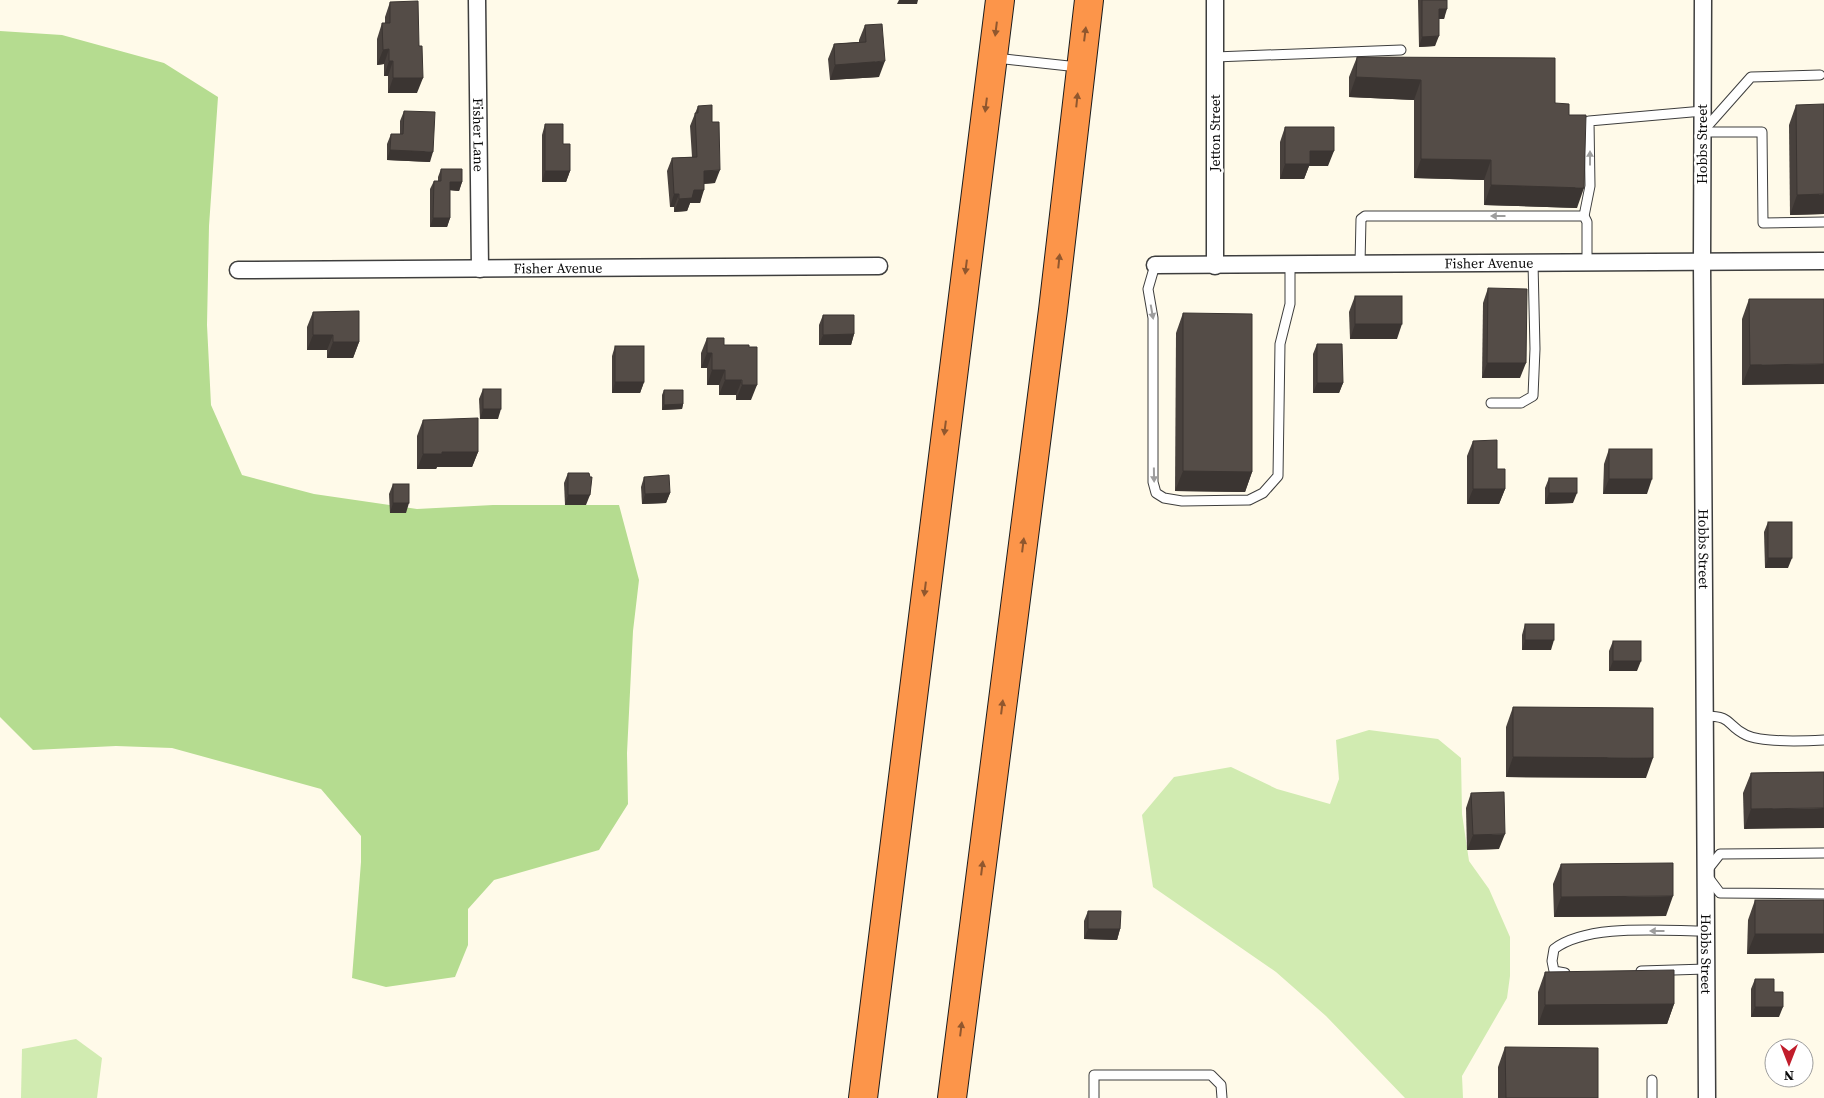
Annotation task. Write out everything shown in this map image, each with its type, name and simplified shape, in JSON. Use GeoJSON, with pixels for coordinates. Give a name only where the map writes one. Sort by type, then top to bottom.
{"type":"FeatureCollection","features":[{"type":"Feature","properties":{"kind":"highway"},"geometry":{"type":"LineString","coordinates":[[863,1098],[1000,0]]}},
{"type":"Feature","properties":{"kind":"highway"},"geometry":{"type":"LineString","coordinates":[[952,1098],[1053,310],[1090,0]]}},
{"type":"Feature","properties":{"kind":"street","name":"Fisher Lane"},"geometry":{"type":"LineString","coordinates":[[477,0],[480,270]]}},
{"type":"Feature","properties":{"kind":"street","name":"Jetton Street"},"geometry":{"type":"LineString","coordinates":[[1214,0],[1216,266]]}},
{"type":"Feature","properties":{"kind":"street","name":"Hobbs Street"},"geometry":{"type":"LineString","coordinates":[[1703,0],[1702,262],[1707,1098]]}},
{"type":"Feature","properties":{"kind":"street","name":"Fisher Avenue"},"geometry":{"type":"LineString","coordinates":[[1155,265],[1824,261]]}},
{"type":"Feature","properties":{"kind":"street","name":"Fisher Avenue"},"geometry":{"type":"LineString","coordinates":[[238,270],[480,270],[879,266]]}},
{"type":"Feature","properties":{"kind":"lane"},"geometry":{"type":"LineString","coordinates":[[1215,57],[1363,53],[1401,50]]}},
{"type":"Feature","properties":{"kind":"lane"},"geometry":{"type":"LineString","coordinates":[[992,57],[1081,68]]}},
{"type":"Feature","properties":{"kind":"lane"},"geometry":{"type":"LineString","coordinates":[[1702,132],[1751,77],[1820,75]]}},
{"type":"Feature","properties":{"kind":"lane"},"geometry":{"type":"LineString","coordinates":[[1587,263],[1587,222],[1584,216],[1590,186],[1589,120],[1703,111]]}},
{"type":"Feature","properties":{"kind":"lane"},"geometry":{"type":"LineString","coordinates":[[1702,132],[1762,132],[1763,223],[1824,222]]}},
{"type":"Feature","properties":{"kind":"lane"},"geometry":{"type":"LineString","coordinates":[[1360,264],[1361,219],[1365,216],[1584,216]]}},
{"type":"Feature","properties":{"kind":"lane"},"geometry":{"type":"LineString","coordinates":[[1491,403],[1521,403],[1533,396],[1535,349],[1533,263]]}},
{"type":"Feature","properties":{"kind":"lane"},"geometry":{"type":"LineString","coordinates":[[1155,265],[1148,289],[1153,318],[1154,482],[1156,492],[1164,498],[1182,501],[1249,500],[1263,493],[1278,476],[1280,344],[1290,304],[1290,265]]}},
{"type":"Feature","properties":{"kind":"lane"},"geometry":{"type":"LineString","coordinates":[[1705,716],[1722,716],[1746,735],[1772,740],[1824,740]]}},
{"type":"Feature","properties":{"kind":"lane"},"geometry":{"type":"LineString","coordinates":[[1824,853],[1720,854],[1706,873],[1720,893],[1824,894]]}},
{"type":"Feature","properties":{"kind":"lane"},"geometry":{"type":"LineString","coordinates":[[1572,973],[1554,971],[1552,961],[1554,949],[1580,936],[1606,932],[1706,931]]}},
{"type":"Feature","properties":{"kind":"lane"},"geometry":{"type":"LineString","coordinates":[[1630,971],[1706,969]]}},
{"type":"Feature","properties":{"kind":"lane"},"geometry":{"type":"LineString","coordinates":[[1094,1098],[1094,1075],[1212,1075],[1221,1085],[1222,1098]]}},
{"type":"Feature","properties":{"kind":"lane"},"geometry":{"type":"LineString","coordinates":[[1652,1080],[1652,1098]]}},
{"type":"Feature","properties":{"kind":"green space"},"geometry":{"type":"Polygon","coordinates":[[[0,31],[62,35],[164,63],[218,97],[209,226],[207,325],[211,405],[242,475],[314,494],[417,509],[493,505],[619,505],[639,580],[633,631],[627,753],[628,804],[599,850],[494,880],[468,909],[468,945],[455,977],[386,987],[352,978],[361,862],[361,836],[321,789],[172,748],[116,746],[33,750],[0,717],[0,31]]]}},
{"type":"Feature","properties":{"kind":"green space"},"geometry":{"type":"Polygon","coordinates":[[[1369,730],[1438,739],[1461,758],[1462,814],[1469,861],[1489,889],[1510,937],[1510,976],[1507,998],[1462,1076],[1463,1098],[1405,1098],[1326,1016],[1276,972],[1153,887],[1142,815],[1174,777],[1231,767],[1277,789],[1330,804],[1339,779],[1336,740],[1369,730]]]}},
{"type":"Feature","properties":{"kind":"green space"},"geometry":{"type":"Polygon","coordinates":[[[76,1039],[102,1058],[97,1098],[21,1098],[22,1049],[76,1039]]]}},
{"type":"Feature","properties":{"kind":"building"},"geometry":{"type":"Polygon","coordinates":[[[1422,0],[1447,0],[1447,9],[1439,9],[1439,36],[1422,37],[1422,0]]]}},
{"type":"Feature","properties":{"kind":"building"},"geometry":{"type":"Polygon","coordinates":[[[418,1],[419,46],[422,46],[423,78],[393,78],[393,61],[389,61],[389,49],[383,50],[382,23],[390,23],[390,2],[418,1]]]}},
{"type":"Feature","properties":{"kind":"building"},"geometry":{"type":"Polygon","coordinates":[[[882,24],[885,61],[835,65],[834,44],[866,42],[865,25],[882,24]]]}},
{"type":"Feature","properties":{"kind":"building"},"geometry":{"type":"Polygon","coordinates":[[[1357,57],[1555,58],[1555,103],[1569,104],[1569,115],[1586,115],[1584,188],[1491,185],[1491,160],[1421,159],[1421,80],[1356,77],[1357,57]]]}},
{"type":"Feature","properties":{"kind":"building"},"geometry":{"type":"Polygon","coordinates":[[[1824,104],[1824,194],[1797,195],[1796,105],[1824,104]]]}},
{"type":"Feature","properties":{"kind":"building"},"geometry":{"type":"Polygon","coordinates":[[[712,105],[712,122],[719,122],[720,170],[704,171],[704,190],[694,190],[692,198],[679,199],[679,194],[674,194],[672,158],[697,157],[695,113],[698,113],[698,106],[712,105]]]}},
{"type":"Feature","properties":{"kind":"building"},"geometry":{"type":"Polygon","coordinates":[[[404,111],[435,112],[433,152],[390,150],[391,134],[403,134],[404,111]]]}},
{"type":"Feature","properties":{"kind":"building"},"geometry":{"type":"Polygon","coordinates":[[[545,124],[563,124],[563,144],[570,144],[570,171],[545,171],[545,124]]]}},
{"type":"Feature","properties":{"kind":"building"},"geometry":{"type":"Polygon","coordinates":[[[1285,127],[1334,127],[1334,151],[1310,151],[1310,164],[1285,164],[1285,127]]]}},
{"type":"Feature","properties":{"kind":"building"},"geometry":{"type":"Polygon","coordinates":[[[441,169],[462,169],[462,182],[450,182],[450,218],[433,218],[434,181],[441,181],[441,169]]]}},
{"type":"Feature","properties":{"kind":"building"},"geometry":{"type":"Polygon","coordinates":[[[1488,288],[1527,289],[1526,363],[1487,363],[1488,288]]]}},
{"type":"Feature","properties":{"kind":"building"},"geometry":{"type":"Polygon","coordinates":[[[1355,296],[1402,296],[1402,324],[1355,324],[1355,296]]]}},
{"type":"Feature","properties":{"kind":"building"},"geometry":{"type":"Polygon","coordinates":[[[1749,299],[1824,299],[1824,364],[1750,365],[1749,299]]]}},
{"type":"Feature","properties":{"kind":"building"},"geometry":{"type":"Polygon","coordinates":[[[359,311],[359,342],[333,342],[333,335],[313,335],[313,312],[359,311]]]}},
{"type":"Feature","properties":{"kind":"building"},"geometry":{"type":"Polygon","coordinates":[[[1183,313],[1252,314],[1252,472],[1183,471],[1183,313]]]}},
{"type":"Feature","properties":{"kind":"building"},"geometry":{"type":"Polygon","coordinates":[[[823,315],[854,315],[854,334],[823,335],[823,315]]]}},
{"type":"Feature","properties":{"kind":"building"},"geometry":{"type":"Polygon","coordinates":[[[707,338],[724,338],[724,345],[749,345],[749,347],[757,347],[757,385],[742,385],[742,380],[725,380],[725,370],[712,370],[712,353],[707,353],[707,338]]]}},
{"type":"Feature","properties":{"kind":"building"},"geometry":{"type":"Polygon","coordinates":[[[1317,344],[1342,344],[1343,383],[1317,383],[1317,344]]]}},
{"type":"Feature","properties":{"kind":"building"},"geometry":{"type":"Polygon","coordinates":[[[615,346],[644,346],[644,382],[615,382],[615,346]]]}},
{"type":"Feature","properties":{"kind":"building"},"geometry":{"type":"Polygon","coordinates":[[[483,389],[501,389],[501,409],[483,409],[483,389]]]}},
{"type":"Feature","properties":{"kind":"building"},"geometry":{"type":"Polygon","coordinates":[[[664,390],[683,390],[683,404],[664,405],[664,390]]]}},
{"type":"Feature","properties":{"kind":"building"},"geometry":{"type":"Polygon","coordinates":[[[478,418],[478,452],[423,454],[423,420],[478,418]]]}},
{"type":"Feature","properties":{"kind":"building"},"geometry":{"type":"Polygon","coordinates":[[[1497,440],[1497,469],[1505,469],[1505,489],[1473,489],[1473,441],[1497,440]]]}},
{"type":"Feature","properties":{"kind":"building"},"geometry":{"type":"Polygon","coordinates":[[[1609,449],[1652,449],[1652,479],[1609,479],[1609,449]]]}},
{"type":"Feature","properties":{"kind":"building"},"geometry":{"type":"Polygon","coordinates":[[[568,473],[589,473],[590,477],[592,477],[590,495],[568,495],[568,473]]]}},
{"type":"Feature","properties":{"kind":"building"},"geometry":{"type":"Polygon","coordinates":[[[669,475],[670,493],[645,494],[644,477],[669,475]]]}},
{"type":"Feature","properties":{"kind":"building"},"geometry":{"type":"Polygon","coordinates":[[[1549,478],[1577,478],[1577,493],[1549,493],[1549,478]]]}},
{"type":"Feature","properties":{"kind":"building"},"geometry":{"type":"Polygon","coordinates":[[[393,484],[409,484],[409,503],[393,503],[393,484]]]}},
{"type":"Feature","properties":{"kind":"building"},"geometry":{"type":"Polygon","coordinates":[[[1768,522],[1792,522],[1792,558],[1768,558],[1768,522]]]}},
{"type":"Feature","properties":{"kind":"building"},"geometry":{"type":"Polygon","coordinates":[[[1525,624],[1554,624],[1554,640],[1525,640],[1525,624]]]}},
{"type":"Feature","properties":{"kind":"building"},"geometry":{"type":"Polygon","coordinates":[[[1613,641],[1641,641],[1641,661],[1613,661],[1613,641]]]}},
{"type":"Feature","properties":{"kind":"building"},"geometry":{"type":"Polygon","coordinates":[[[1513,707],[1653,708],[1653,758],[1513,757],[1513,707]]]}},
{"type":"Feature","properties":{"kind":"building"},"geometry":{"type":"Polygon","coordinates":[[[1824,772],[1824,808],[1751,809],[1751,773],[1824,772]]]}},
{"type":"Feature","properties":{"kind":"building"},"geometry":{"type":"Polygon","coordinates":[[[1504,792],[1505,834],[1473,835],[1471,793],[1504,792]]]}},
{"type":"Feature","properties":{"kind":"building"},"geometry":{"type":"Polygon","coordinates":[[[1673,863],[1673,896],[1561,897],[1561,864],[1673,863]]]}},
{"type":"Feature","properties":{"kind":"building"},"geometry":{"type":"Polygon","coordinates":[[[1755,900],[1824,900],[1824,934],[1755,934],[1755,900]]]}},
{"type":"Feature","properties":{"kind":"building"},"geometry":{"type":"Polygon","coordinates":[[[1088,911],[1121,911],[1120,929],[1088,929],[1088,911]]]}},
{"type":"Feature","properties":{"kind":"building"},"geometry":{"type":"Polygon","coordinates":[[[1674,970],[1674,1004],[1545,1005],[1545,972],[1674,970]]]}},
{"type":"Feature","properties":{"kind":"building"},"geometry":{"type":"Polygon","coordinates":[[[1755,979],[1774,979],[1774,992],[1783,992],[1783,1007],[1755,1007],[1755,979]]]}},
{"type":"Feature","properties":{"kind":"building"},"geometry":{"type":"Polygon","coordinates":[[[1505,1047],[1598,1048],[1598,1098],[1506,1098],[1505,1047]]]}}]}
